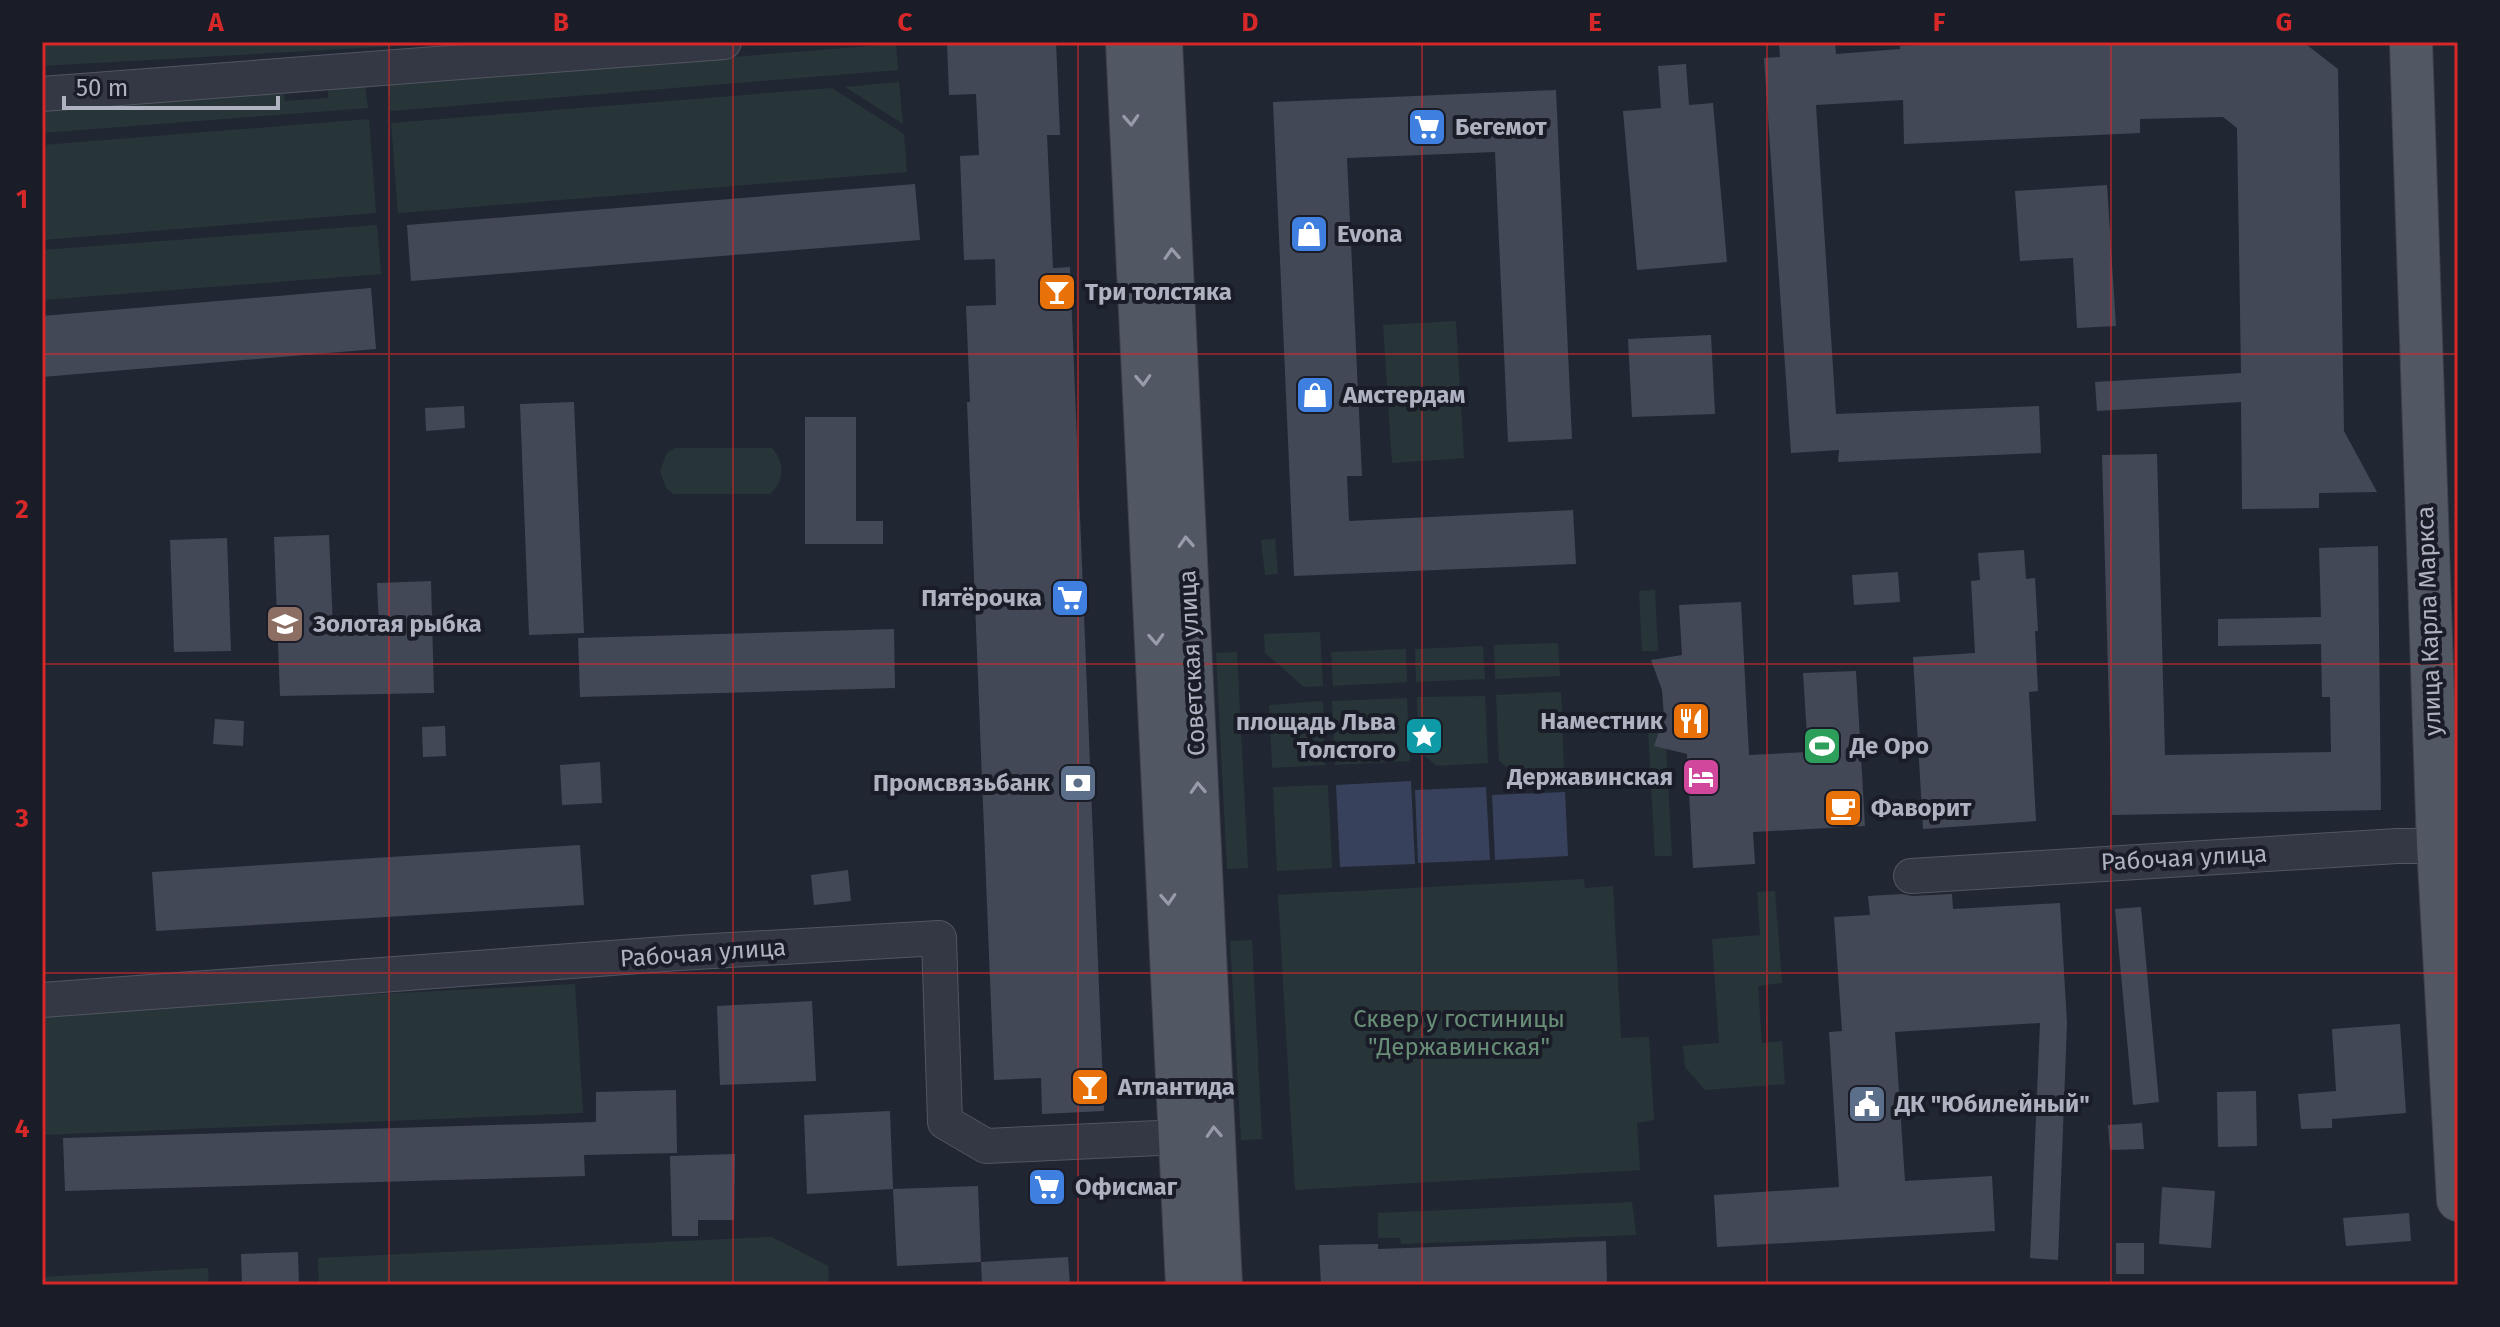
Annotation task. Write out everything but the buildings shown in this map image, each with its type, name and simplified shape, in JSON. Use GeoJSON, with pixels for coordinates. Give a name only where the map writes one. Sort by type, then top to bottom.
{"type":"FeatureCollection","features":[{"type":"Feature","properties":{"kind":"main road"},"geometry":{"type":"LineString","coordinates":[[1127,42],[1187,1285]]}},
{"type":"Feature","properties":{"kind":"main road","name":"Советская улица"},"geometry":{"type":"LineString","coordinates":[[1161,42],[1221,1285]]}},
{"type":"Feature","properties":{"kind":"main road","name":"улица Карла Маркса"},"geometry":{"type":"LineString","coordinates":[[2411,42],[2448,846],[2458,1200]]}},
{"type":"Feature","properties":{"kind":"street"},"geometry":{"type":"LineString","coordinates":[[42,94],[724,42]]}},
{"type":"Feature","properties":{"kind":"street","name":"Рабочая улица"},"geometry":{"type":"LineString","coordinates":[[1911,876],[2121,861],[2448,846]]}},
{"type":"Feature","properties":{"kind":"street","name":"Рабочая улица"},"geometry":{"type":"LineString","coordinates":[[42,1000],[679,953],[939,938],[945,1122],[986,1146],[1180,1137]]}},
{"type":"Feature","properties":{"kind":"green space"},"geometry":{"type":"Polygon","coordinates":[[[42,42],[467,42],[42,66],[42,42]]]}},
{"type":"Feature","properties":{"kind":"green space"},"geometry":{"type":"Polygon","coordinates":[[[896,44],[898,70],[390,111],[388,84],[896,44]]]}},
{"type":"Feature","properties":{"kind":"green space"},"geometry":{"type":"Polygon","coordinates":[[[899,82],[903,124],[845,87],[899,82]]]}},
{"type":"Feature","properties":{"kind":"green space"},"geometry":{"type":"Polygon","coordinates":[[[365,86],[368,108],[42,133],[42,111],[284,92],[285,101],[328,98],[328,89],[365,86]]]}},
{"type":"Feature","properties":{"kind":"green space"},"geometry":{"type":"Polygon","coordinates":[[[832,88],[904,134],[907,172],[398,213],[391,123],[832,88]]]}},
{"type":"Feature","properties":{"kind":"green space"},"geometry":{"type":"Polygon","coordinates":[[[369,119],[376,213],[42,240],[42,145],[369,119]]]}},
{"type":"Feature","properties":{"kind":"green space"},"geometry":{"type":"Polygon","coordinates":[[[377,225],[381,274],[42,300],[42,250],[377,225]]]}},
{"type":"Feature","properties":{"kind":"green space"},"geometry":{"type":"Polygon","coordinates":[[[1456,321],[1464,458],[1392,463],[1383,325],[1456,321]]]}},
{"type":"Feature","properties":{"kind":"green space"},"geometry":{"type":"Polygon","coordinates":[[[675,448],[772,448],[781,465],[781,477],[770,494],[674,494],[666,488],[660,471],[667,453],[675,448]]]}},
{"type":"Feature","properties":{"kind":"green space"},"geometry":{"type":"Polygon","coordinates":[[[1275,539],[1278,574],[1265,575],[1261,540],[1275,539]]]}},
{"type":"Feature","properties":{"kind":"green space"},"geometry":{"type":"Polygon","coordinates":[[[1655,590],[1658,651],[1642,651],[1639,591],[1655,590]]]}},
{"type":"Feature","properties":{"kind":"green space"},"geometry":{"type":"Polygon","coordinates":[[[1320,632],[1323,686],[1304,687],[1265,653],[1264,634],[1320,632]]]}},
{"type":"Feature","properties":{"kind":"green space"},"geometry":{"type":"Polygon","coordinates":[[[1558,643],[1560,676],[1495,679],[1494,645],[1558,643]]]}},
{"type":"Feature","properties":{"kind":"green space"},"geometry":{"type":"Polygon","coordinates":[[[1483,646],[1485,679],[1416,682],[1415,649],[1483,646]]]}},
{"type":"Feature","properties":{"kind":"green space"},"geometry":{"type":"Polygon","coordinates":[[[1406,649],[1407,682],[1333,686],[1331,652],[1406,649]]]}},
{"type":"Feature","properties":{"kind":"green space"},"geometry":{"type":"Polygon","coordinates":[[[1237,652],[1248,868],[1227,869],[1216,653],[1237,652]]]}},
{"type":"Feature","properties":{"kind":"green space"},"geometry":{"type":"Polygon","coordinates":[[[1561,692],[1564,773],[1517,775],[1499,761],[1496,695],[1561,692]]]}},
{"type":"Feature","properties":{"kind":"green space"},"geometry":{"type":"Polygon","coordinates":[[[1485,696],[1488,763],[1437,766],[1419,751],[1417,697],[1485,696]]]}},
{"type":"Feature","properties":{"kind":"green space"},"geometry":{"type":"Polygon","coordinates":[[[1407,698],[1410,761],[1335,765],[1332,701],[1407,698]]]}},
{"type":"Feature","properties":{"kind":"green space"},"geometry":{"type":"Polygon","coordinates":[[[1323,701],[1325,765],[1272,768],[1269,705],[1323,701]]]}},
{"type":"Feature","properties":{"kind":"green space"},"geometry":{"type":"Polygon","coordinates":[[[1665,728],[1672,856],[1655,856],[1648,729],[1665,728]]]}},
{"type":"Feature","properties":{"kind":"green space"},"geometry":{"type":"Polygon","coordinates":[[[1328,785],[1332,868],[1277,871],[1273,787],[1328,785]]]}},
{"type":"Feature","properties":{"kind":"green space","name":"Сквер у гостиницы \"Державинская\""},"geometry":{"type":"Polygon","coordinates":[[[1584,879],[1585,888],[1613,886],[1621,1038],[1649,1037],[1654,1120],[1637,1123],[1640,1170],[1295,1190],[1278,895],[1584,879]]]}},
{"type":"Feature","properties":{"kind":"green space"},"geometry":{"type":"Polygon","coordinates":[[[1775,891],[1782,983],[1758,986],[1762,1043],[1782,1041],[1785,1084],[1705,1090],[1685,1067],[1683,1046],[1719,1043],[1712,939],[1760,935],[1757,892],[1775,891]]]}},
{"type":"Feature","properties":{"kind":"green space"},"geometry":{"type":"Polygon","coordinates":[[[1252,940],[1262,1139],[1241,1140],[1230,941],[1252,940]]]}},
{"type":"Feature","properties":{"kind":"green space"},"geometry":{"type":"Polygon","coordinates":[[[575,984],[583,1113],[42,1135],[42,1011],[575,984]]]}},
{"type":"Feature","properties":{"kind":"green space"},"geometry":{"type":"Polygon","coordinates":[[[1632,1202],[1636,1235],[1401,1244],[1400,1238],[1378,1238],[1378,1213],[1632,1202]]]}},
{"type":"Feature","properties":{"kind":"green space"},"geometry":{"type":"Polygon","coordinates":[[[772,1237],[828,1266],[829,1285],[319,1285],[318,1258],[772,1237]]]}},
{"type":"Feature","properties":{"kind":"green space"},"geometry":{"type":"Polygon","coordinates":[[[208,1268],[209,1285],[42,1285],[42,1277],[208,1268]]]}},
{"type":"Feature","properties":{"kind":"water"},"geometry":{"type":"Polygon","coordinates":[[[1411,781],[1415,864],[1340,867],[1336,785],[1411,781]]]}},
{"type":"Feature","properties":{"kind":"water"},"geometry":{"type":"Polygon","coordinates":[[[1486,787],[1490,860],[1418,863],[1415,790],[1486,787]]]}},
{"type":"Feature","properties":{"kind":"water"},"geometry":{"type":"Polygon","coordinates":[[[1565,792],[1568,856],[1495,860],[1492,795],[1565,792]]]}},
{"type":"Feature","properties":{"kind":"place","name":"Бегемот"},"geometry":{"type":"Point","coordinates":[1427,127]}},
{"type":"Feature","properties":{"kind":"place","name":"Evona"},"geometry":{"type":"Point","coordinates":[1309,234]}},
{"type":"Feature","properties":{"kind":"place","name":"Три толстяка"},"geometry":{"type":"Point","coordinates":[1057,292]}},
{"type":"Feature","properties":{"kind":"place","name":"Амстердам"},"geometry":{"type":"Point","coordinates":[1315,395]}},
{"type":"Feature","properties":{"kind":"place","name":"Пятёрочка"},"geometry":{"type":"Point","coordinates":[1070,598]}},
{"type":"Feature","properties":{"kind":"place","name":"Золотая рыбка"},"geometry":{"type":"Point","coordinates":[285,624]}},
{"type":"Feature","properties":{"kind":"place","name":"Наместник"},"geometry":{"type":"Point","coordinates":[1691,721]}},
{"type":"Feature","properties":{"kind":"place","name":"площадь Льва Толстого"},"geometry":{"type":"Point","coordinates":[1424,736]}},
{"type":"Feature","properties":{"kind":"place","name":"Де Оро"},"geometry":{"type":"Point","coordinates":[1822,746]}},
{"type":"Feature","properties":{"kind":"place","name":"Державинская"},"geometry":{"type":"Point","coordinates":[1701,777]}},
{"type":"Feature","properties":{"kind":"place","name":"Промсвязьбанк"},"geometry":{"type":"Point","coordinates":[1078,783]}},
{"type":"Feature","properties":{"kind":"place","name":"Фаворит"},"geometry":{"type":"Point","coordinates":[1843,808]}},
{"type":"Feature","properties":{"kind":"place","name":"Атлантида"},"geometry":{"type":"Point","coordinates":[1090,1087]}},
{"type":"Feature","properties":{"kind":"place","name":"ДК \"Юбилейный\""},"geometry":{"type":"Point","coordinates":[1867,1104]}},
{"type":"Feature","properties":{"kind":"place","name":"Офисмаг"},"geometry":{"type":"Point","coordinates":[1047,1187]}}]}
